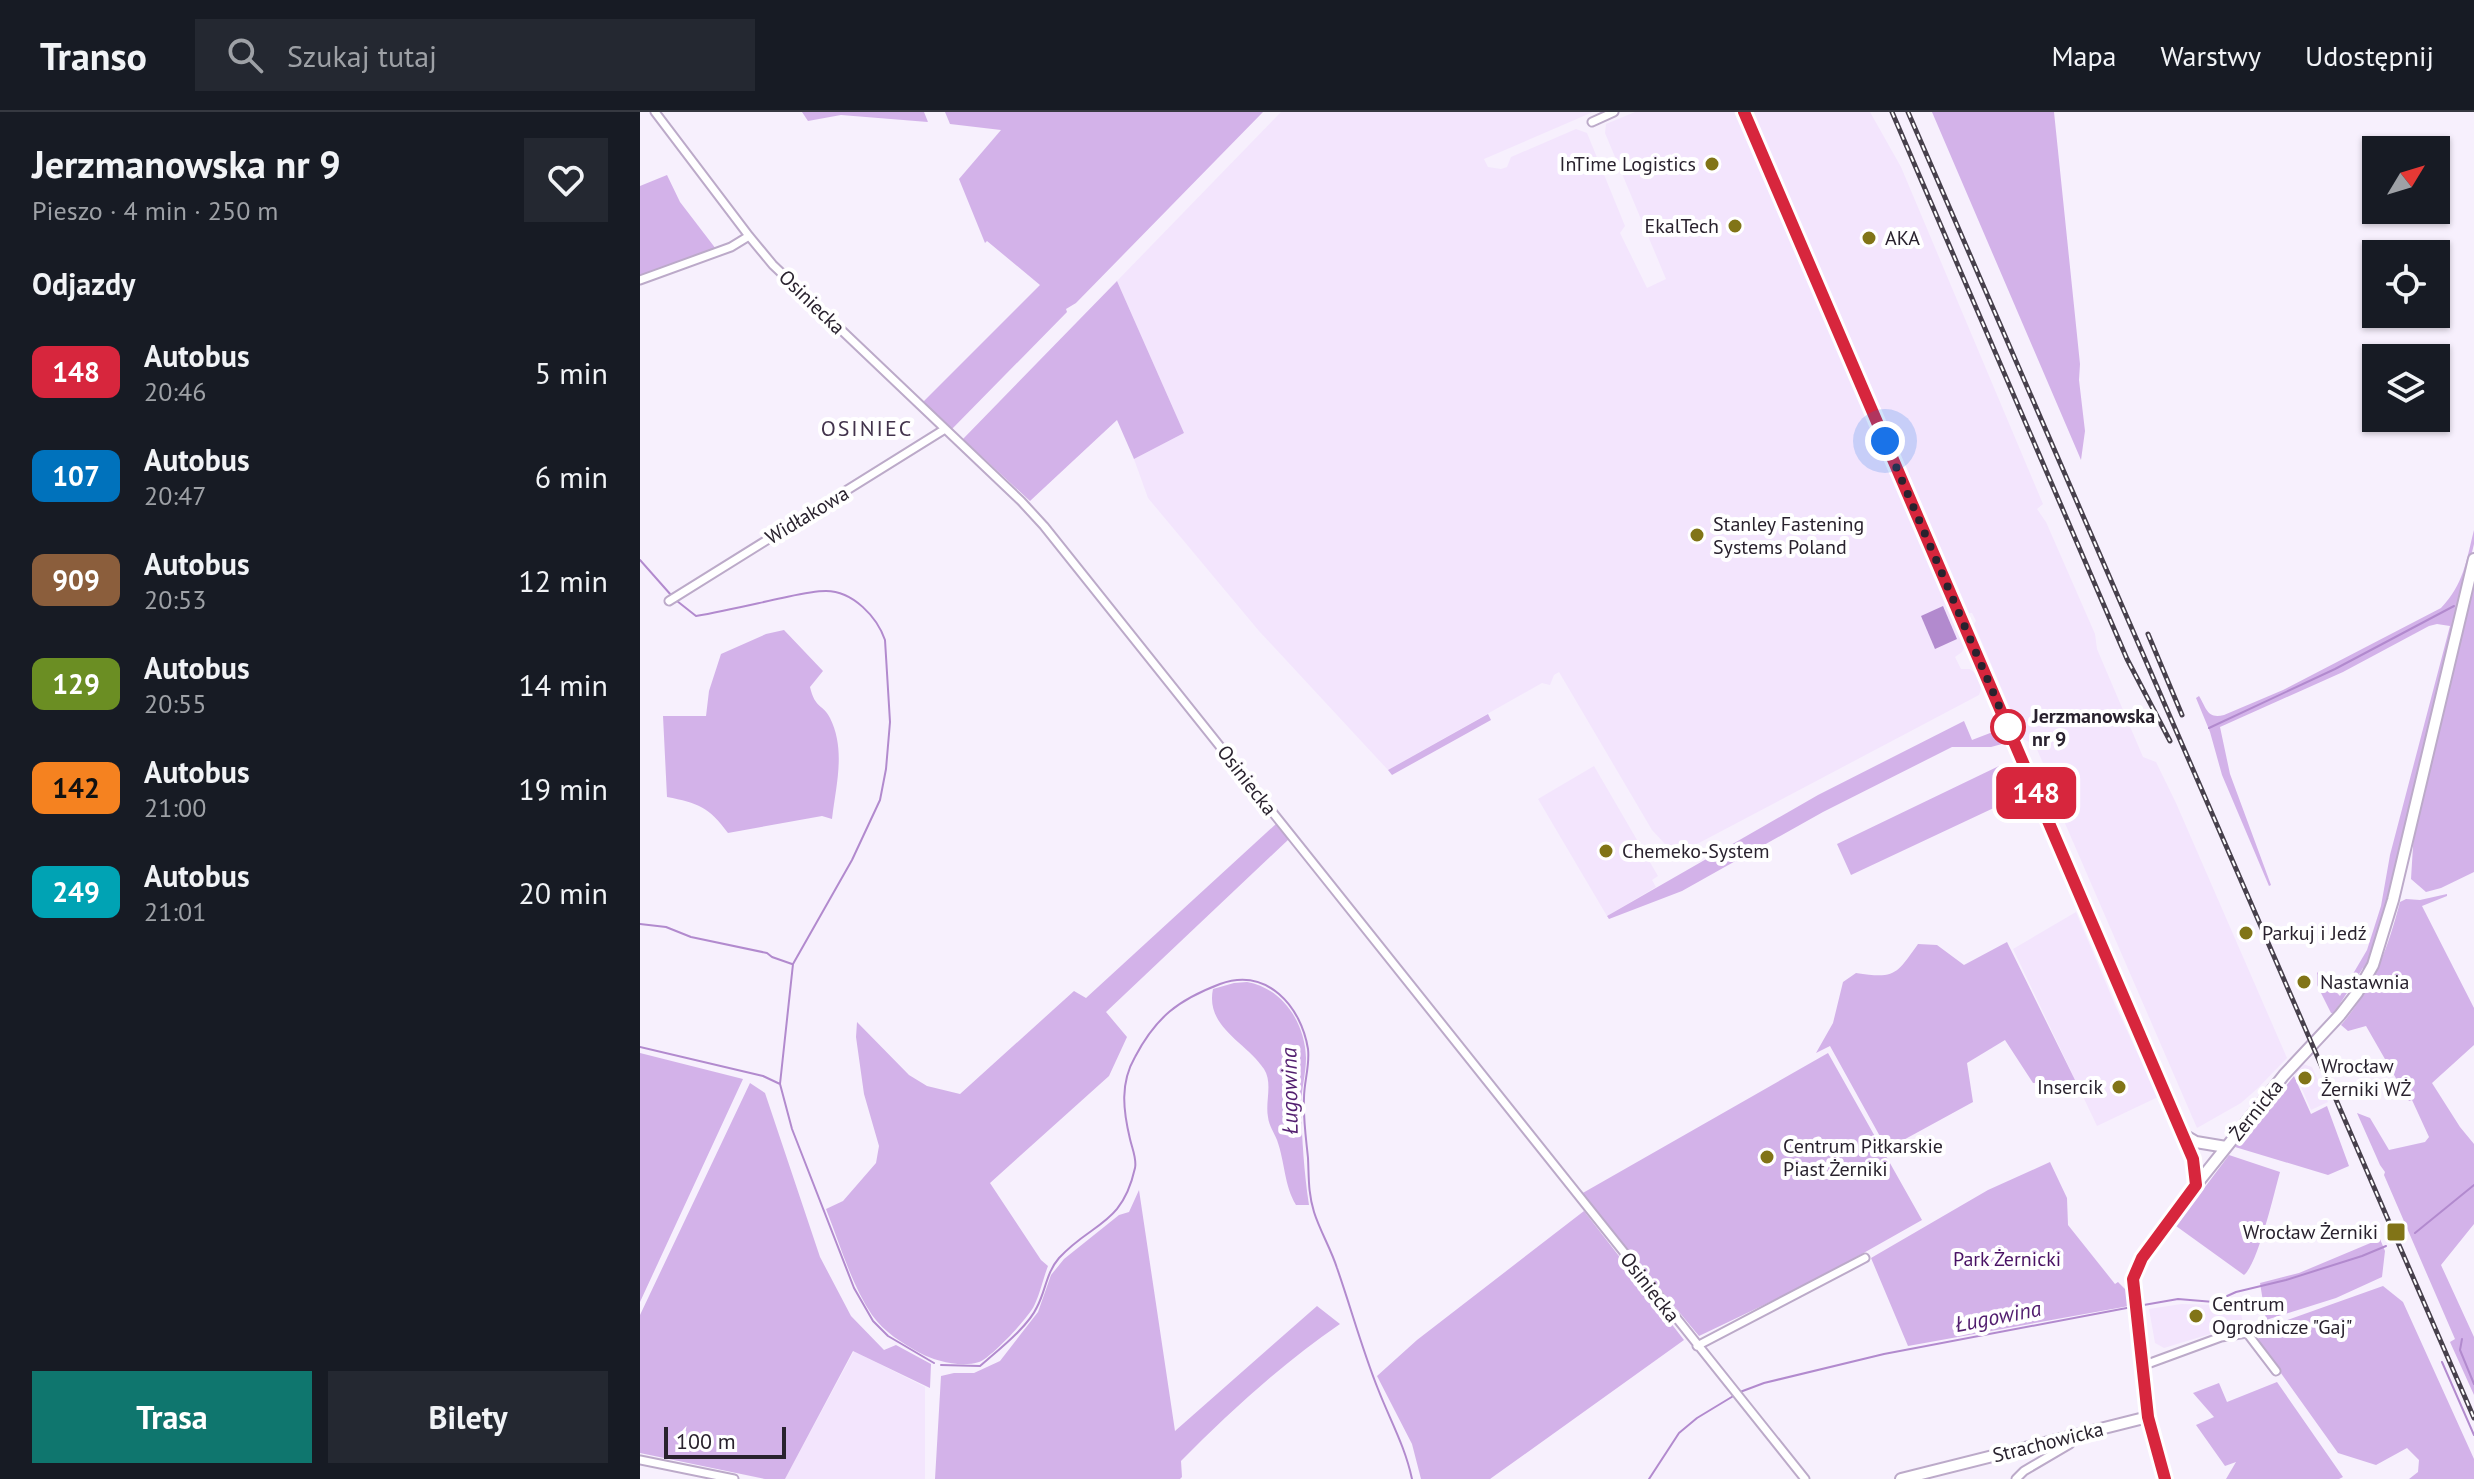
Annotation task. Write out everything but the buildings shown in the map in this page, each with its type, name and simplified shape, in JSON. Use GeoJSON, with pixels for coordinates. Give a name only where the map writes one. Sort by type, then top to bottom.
{"type":"FeatureCollection","features":[{"type":"Feature","properties":{"kind":"street","name":"Osiniecka"},"geometry":{"type":"LineString","coordinates":[[655,112],[773,265],[1021,501],[1073,560],[1805,1479]]}},
{"type":"Feature","properties":{"kind":"street"},"geometry":{"type":"LineString","coordinates":[[1592,122],[1614,112]]}},
{"type":"Feature","properties":{"kind":"street"},"geometry":{"type":"LineString","coordinates":[[1744,112],[2183,1134],[2193,1159],[2196,1185]]}},
{"type":"Feature","properties":{"kind":"street"},"geometry":{"type":"LineString","coordinates":[[640,280],[719,251],[749,236]]}},
{"type":"Feature","properties":{"kind":"street","name":"Widłakowa"},"geometry":{"type":"LineString","coordinates":[[669,601],[945,429]]}},
{"type":"Feature","properties":{"kind":"street","name":"Żernicka"},"geometry":{"type":"LineString","coordinates":[[2165,1479],[2148,1417],[2134,1300],[2133,1279],[2137,1267],[2196,1185],[2284,1075],[2346,1008],[2377,954],[2393,900],[2474,559]]}},
{"type":"Feature","properties":{"kind":"street"},"geometry":{"type":"LineString","coordinates":[[2183,1134],[2196,1142],[2226,1147]]}},
{"type":"Feature","properties":{"kind":"street"},"geometry":{"type":"LineString","coordinates":[[1697,1346],[1865,1258]]}},
{"type":"Feature","properties":{"kind":"street"},"geometry":{"type":"LineString","coordinates":[[2142,1366],[2221,1337],[2247,1333],[2276,1371]]}},
{"type":"Feature","properties":{"kind":"street","name":"Strachowicka"},"geometry":{"type":"LineString","coordinates":[[1901,1479],[2148,1417]]}},
{"type":"Feature","properties":{"kind":"street"},"geometry":{"type":"LineString","coordinates":[[2016,1479],[2070,1444],[2071,1436]]}},
{"type":"Feature","properties":{"kind":"street"},"geometry":{"type":"LineString","coordinates":[[640,1460],[734,1479]]}},
{"type":"Feature","properties":{"kind":"shaded area"},"geometry":{"type":"Polygon","coordinates":[[[1281,112],[1593,112],[1484,159],[1488,167],[1501,169],[1507,167],[1511,157],[1576,129],[1587,133],[1625,226],[1620,233],[1647,288],[1666,279],[1605,133],[1606,124],[1635,112],[1734,112],[1965,646],[1955,657],[1961,669],[1970,669],[1976,674],[1982,687],[1979,695],[1697,844],[1679,847],[1665,844],[1652,830],[1559,672],[1554,675],[1550,685],[1542,683],[1388,770],[1259,631],[1148,498],[1134,459],[1184,433],[1117,281],[1281,112]]]}},
{"type":"Feature","properties":{"kind":"shaded area"},"geometry":{"type":"Polygon","coordinates":[[[1753,112],[1870,112],[1901,167],[2043,504],[2037,509],[2046,522],[2095,634],[2097,649],[2143,757],[2156,762],[2176,803],[2287,1058],[2241,1103],[2197,1128],[2051,791],[2046,792],[2050,779],[2035,745],[2023,739],[2015,721],[2018,717],[2012,713],[1974,624],[1976,621],[1969,613],[1753,112]]]}},
{"type":"Feature","properties":{"kind":"shaded area"},"geometry":{"type":"Polygon","coordinates":[[[1943,606],[1957,639],[1935,649],[1921,616],[1943,606]]]}},
{"type":"Feature","properties":{"kind":"shaded area","name":"Chemeko-System"},"geometry":{"type":"Polygon","coordinates":[[[1594,766],[1658,876],[1652,880],[1656,887],[1607,916],[1538,799],[1594,766]]]}},
{"type":"Feature","properties":{"kind":"shaded area"},"geometry":{"type":"Polygon","coordinates":[[[2076,912],[2158,1097],[2097,1126],[2013,949],[2076,912]]]}},
{"type":"Feature","properties":{"kind":"shaded area"},"geometry":{"type":"Polygon","coordinates":[[[2303,1064],[2312,1067],[2328,1102],[2311,1110],[2295,1073],[2303,1064]]]}},
{"type":"Feature","properties":{"kind":"shaded area","name":"Centrum Ogrodnicze \"Gaj\""},"geometry":{"type":"Polygon","coordinates":[[[2238,1297],[2243,1324],[2164,1348],[2155,1343],[2149,1309],[2181,1304],[2221,1305],[2238,1297]]]}},
{"type":"Feature","properties":{"kind":"shaded area"},"geometry":{"type":"Polygon","coordinates":[[[854,1351],[925,1387],[925,1479],[785,1479],[854,1351]]]}},
{"type":"Feature","properties":{"kind":"green space"},"geometry":{"type":"Polygon","coordinates":[[[802,112],[924,112],[928,122],[841,115],[808,121],[802,112]]]}},
{"type":"Feature","properties":{"kind":"green space"},"geometry":{"type":"Polygon","coordinates":[[[945,112],[1263,112],[1076,303],[1066,309],[1067,312],[951,430],[923,402],[1040,285],[987,241],[985,243],[959,179],[1001,130],[950,124],[945,112]]]}},
{"type":"Feature","properties":{"kind":"green space"},"geometry":{"type":"Polygon","coordinates":[[[1932,112],[2054,112],[2080,364],[2085,431],[2081,460],[1932,112]]]}},
{"type":"Feature","properties":{"kind":"green space"},"geometry":{"type":"Polygon","coordinates":[[[667,175],[680,202],[716,249],[640,276],[640,186],[667,175]]]}},
{"type":"Feature","properties":{"kind":"green space"},"geometry":{"type":"Polygon","coordinates":[[[1117,281],[1184,433],[1134,459],[1117,420],[1030,501],[963,439],[1117,281]]]}},
{"type":"Feature","properties":{"kind":"green space"},"geometry":{"type":"Polygon","coordinates":[[[2474,530],[2474,544],[2380,931],[2367,967],[2363,968],[2334,1013],[2331,1013],[2317,985],[2317,972],[2340,996],[2367,950],[2381,906],[2390,855],[2450,626],[2429,626],[2343,672],[2220,727],[2230,774],[2269,886],[2222,775],[2196,698],[2199,696],[2214,716],[2224,715],[2283,690],[2441,608],[2459,581],[2474,530]]]}},
{"type":"Feature","properties":{"kind":"green space"},"geometry":{"type":"Polygon","coordinates":[[[2474,580],[2474,872],[2426,892],[2411,879],[2414,830],[2474,580]]]}},
{"type":"Feature","properties":{"kind":"green space"},"geometry":{"type":"Polygon","coordinates":[[[784,630],[823,671],[810,687],[814,699],[830,718],[838,742],[832,819],[822,816],[728,833],[715,817],[702,808],[667,797],[663,716],[706,716],[709,691],[721,654],[766,634],[784,630]]]}},
{"type":"Feature","properties":{"kind":"green space"},"geometry":{"type":"Polygon","coordinates":[[[1488,714],[1491,720],[1392,775],[1388,770],[1488,714]]]}},
{"type":"Feature","properties":{"kind":"green space"},"geometry":{"type":"Polygon","coordinates":[[[1964,721],[1972,740],[1998,730],[2002,744],[1952,747],[1823,812],[1682,891],[1609,919],[1607,916],[1818,795],[1964,721]]]}},
{"type":"Feature","properties":{"kind":"green space"},"geometry":{"type":"Polygon","coordinates":[[[1999,766],[2021,780],[2036,812],[2027,815],[2015,798],[1851,875],[1837,844],[1999,766]]]}},
{"type":"Feature","properties":{"kind":"green space"},"geometry":{"type":"Polygon","coordinates":[[[1277,823],[1289,839],[1106,1012],[1127,1037],[1109,1076],[990,1183],[1048,1266],[1030,1312],[992,1353],[972,1364],[933,1359],[894,1337],[877,1321],[865,1303],[826,1209],[843,1201],[876,1163],[879,1146],[864,1094],[856,1037],[857,1022],[909,1075],[927,1086],[960,1094],[1074,991],[1086,998],[1277,823]]]}},
{"type":"Feature","properties":{"kind":"green space"},"geometry":{"type":"Polygon","coordinates":[[[2447,894],[2422,906],[2474,1008],[2474,1045],[2432,1083],[2474,1144],[2474,1224],[2441,1265],[2474,1337],[2474,1395],[2450,1342],[2455,1339],[2357,1113],[2370,1118],[2389,1150],[2425,1142],[2429,1137],[2412,1100],[2409,1101],[2366,1026],[2348,1031],[2341,1025],[2378,967],[2400,902],[2447,894]]]}},
{"type":"Feature","properties":{"kind":"green space"},"geometry":{"type":"Polygon","coordinates":[[[2007,942],[2075,1080],[2033,1083],[2005,1040],[1967,1063],[1973,1102],[1887,1149],[1830,1046],[1816,1053],[1833,1023],[1843,982],[1856,973],[1887,975],[1893,972],[1918,944],[1937,945],[1964,965],[2007,942]]]}},
{"type":"Feature","properties":{"kind":"green space"},"geometry":{"type":"Polygon","coordinates":[[[1247,982],[1271,991],[1281,999],[1296,1020],[1305,1045],[1301,1119],[1309,1205],[1296,1205],[1289,1190],[1280,1148],[1267,1111],[1267,1074],[1215,1014],[1213,989],[1247,982]]]}},
{"type":"Feature","properties":{"kind":"green space"},"geometry":{"type":"Polygon","coordinates":[[[640,1053],[743,1079],[640,1302],[640,1053]]]}},
{"type":"Feature","properties":{"kind":"green space","name":"Centrum Piłkarskie Piast Żerniki"},"geometry":{"type":"Polygon","coordinates":[[[1828,1053],[1922,1220],[1814,1281],[1699,1336],[1581,1194],[1828,1053]]]}},
{"type":"Feature","properties":{"kind":"green space"},"geometry":{"type":"Polygon","coordinates":[[[2294,1076],[2311,1114],[2327,1106],[2349,1166],[2328,1175],[2235,1147],[2294,1076]]]}},
{"type":"Feature","properties":{"kind":"green space"},"geometry":{"type":"Polygon","coordinates":[[[750,1083],[765,1093],[820,1257],[851,1316],[884,1350],[896,1345],[931,1364],[930,1388],[853,1351],[785,1479],[765,1479],[640,1453],[640,1315],[750,1083]]]}},
{"type":"Feature","properties":{"kind":"green space"},"geometry":{"type":"Polygon","coordinates":[[[2229,1155],[2280,1172],[2260,1243],[2244,1275],[2176,1226],[2229,1155]]]}},
{"type":"Feature","properties":{"kind":"green space","name":"Park Żernicki"},"geometry":{"type":"Polygon","coordinates":[[[2050,1162],[2067,1198],[2068,1225],[2115,1284],[2118,1282],[2128,1292],[2129,1306],[1908,1346],[1871,1258],[1988,1190],[2050,1162]]]}},
{"type":"Feature","properties":{"kind":"green space"},"geometry":{"type":"Polygon","coordinates":[[[1139,1190],[1175,1431],[1317,1306],[1340,1324],[1277,1372],[1218,1424],[1181,1461],[1180,1479],[935,1479],[941,1376],[974,1373],[1000,1361],[1038,1312],[1051,1275],[1064,1259],[1119,1215],[1129,1212],[1139,1190]]]}},
{"type":"Feature","properties":{"kind":"green space"},"geometry":{"type":"Polygon","coordinates":[[[1584,1211],[1684,1340],[1490,1479],[1421,1479],[1412,1444],[1377,1376],[1417,1340],[1584,1211]]]}},
{"type":"Feature","properties":{"kind":"green space"},"geometry":{"type":"Polygon","coordinates":[[[2380,1239],[2385,1251],[2382,1277],[2336,1298],[2266,1320],[2260,1283],[2299,1273],[2380,1239]]]}},
{"type":"Feature","properties":{"kind":"green space"},"geometry":{"type":"Polygon","coordinates":[[[2383,1286],[2403,1302],[2474,1459],[2474,1479],[2409,1479],[2418,1472],[2419,1460],[2407,1448],[2376,1465],[2338,1453],[2258,1341],[2259,1333],[2268,1327],[2383,1286]]]}},
{"type":"Feature","properties":{"kind":"green space"},"geometry":{"type":"Polygon","coordinates":[[[2277,1382],[2343,1477],[2226,1479],[2236,1462],[2225,1466],[2196,1425],[2214,1417],[2193,1393],[2219,1383],[2227,1402],[2277,1382]]]}},
{"type":"Feature","properties":{"kind":"waterway"},"geometry":{"type":"LineString","coordinates":[[640,560],[671,595]]}},
{"type":"Feature","properties":{"kind":"waterway"},"geometry":{"type":"LineString","coordinates":[[677,601],[696,616],[804,593],[836,592],[863,607],[885,640],[890,722],[880,800],[852,860],[793,964],[780,1084]]}},
{"type":"Feature","properties":{"kind":"waterway"},"geometry":{"type":"LineString","coordinates":[[2209,728],[2335,669],[2454,606]]}},
{"type":"Feature","properties":{"kind":"waterway"},"geometry":{"type":"LineString","coordinates":[[640,924],[666,927],[691,937],[767,953],[792,964]]}},
{"type":"Feature","properties":{"kind":"waterway","name":"Ługowina"},"geometry":{"type":"LineString","coordinates":[[941,1365],[980,1366],[1007,1342],[1033,1314],[1059,1258],[1114,1212],[1122,1201],[1135,1165],[1126,1118],[1125,1087],[1130,1067],[1151,1031],[1170,1012],[1192,997],[1220,984],[1237,980],[1253,981],[1279,994],[1298,1018],[1304,1033],[1308,1049],[1304,1113],[1312,1205],[1335,1261],[1372,1374],[1412,1479]]}},
{"type":"Feature","properties":{"kind":"waterway","name":"Ługowina"},"geometry":{"type":"LineString","coordinates":[[640,1047],[763,1076],[780,1084],[792,1129],[854,1288],[873,1321],[888,1336],[934,1363]]}},
{"type":"Feature","properties":{"kind":"waterway","name":"Ługowina"},"geometry":{"type":"LineString","coordinates":[[2415,1233],[2474,1185]]}},
{"type":"Feature","properties":{"kind":"waterway","name":"Ługowina"},"geometry":{"type":"LineString","coordinates":[[2138,1306],[2178,1299],[2214,1302],[2236,1292],[2286,1280],[2386,1246]]}},
{"type":"Feature","properties":{"kind":"waterway","name":"Ługowina"},"geometry":{"type":"LineString","coordinates":[[1740,1392],[1764,1383],[1884,1354],[2132,1307]]}},
{"type":"Feature","properties":{"kind":"waterway"},"geometry":{"type":"LineString","coordinates":[[2462,1339],[2460,1350],[2474,1384]]}},
{"type":"Feature","properties":{"kind":"waterway"},"geometry":{"type":"LineString","coordinates":[[2442,1362],[2474,1435]]}},
{"type":"Feature","properties":{"kind":"waterway","name":"Ługowina"},"geometry":{"type":"LineString","coordinates":[[1649,1479],[1679,1433],[1735,1395]]}},
{"type":"Feature","properties":{"kind":"railway"},"geometry":{"type":"LineString","coordinates":[[1892,112],[2127,659],[2170,741]]}},
{"type":"Feature","properties":{"kind":"railway"},"geometry":{"type":"LineString","coordinates":[[1908,112],[2474,1418]]}},
{"type":"Feature","properties":{"kind":"railway"},"geometry":{"type":"LineString","coordinates":[[2148,634],[2182,715]]}},
{"type":"Feature","properties":{"kind":"bus line","name":"148"},"geometry":{"type":"LineString","coordinates":[[1744,112],[2193,1159],[2196,1185],[2133,1275],[2148,1417],[2165,1479]]}},
{"type":"Feature","properties":{"kind":"place","name":"InTime Logistics"},"geometry":{"type":"Point","coordinates":[1712,164]}},
{"type":"Feature","properties":{"kind":"place","name":"EkalTech"},"geometry":{"type":"Point","coordinates":[1735,226]}},
{"type":"Feature","properties":{"kind":"place","name":"AKA"},"geometry":{"type":"Point","coordinates":[1869,238]}},
{"type":"Feature","properties":{"kind":"place","name":"Stanley Fastening Systems Poland"},"geometry":{"type":"Point","coordinates":[1697,535]}},
{"type":"Feature","properties":{"kind":"place","name":"Jerzmanowska nr 9"},"geometry":{"type":"Point","coordinates":[2008,727]}},
{"type":"Feature","properties":{"kind":"place","name":"Chemeko-System"},"geometry":{"type":"Point","coordinates":[1606,851]}},
{"type":"Feature","properties":{"kind":"place","name":"Parkuj i Jedź"},"geometry":{"type":"Point","coordinates":[2246,933]}},
{"type":"Feature","properties":{"kind":"place","name":"Nastawnia"},"geometry":{"type":"Point","coordinates":[2304,982]}},
{"type":"Feature","properties":{"kind":"place","name":"Wrocław Żerniki WŻ"},"geometry":{"type":"Point","coordinates":[2305,1078]}},
{"type":"Feature","properties":{"kind":"place","name":"Insercik"},"geometry":{"type":"Point","coordinates":[2119,1087]}},
{"type":"Feature","properties":{"kind":"place","name":"Centrum Piłkarskie Piast Żerniki"},"geometry":{"type":"Point","coordinates":[1767,1157]}},
{"type":"Feature","properties":{"kind":"place","name":"Wrocław Żerniki"},"geometry":{"type":"Point","coordinates":[2396,1232]}},
{"type":"Feature","properties":{"kind":"place","name":"Centrum Ogrodnicze \"Gaj\""},"geometry":{"type":"Point","coordinates":[2196,1316]}},
{"type":"Feature","properties":{"kind":"district","name":"OSINIEC"},"geometry":{"type":"Point","coordinates":[867,428]}},
{"type":"Feature","properties":{"kind":"route"},"geometry":{"type":"LineString","coordinates":[[1885,441],[2008,727]]}}]}
